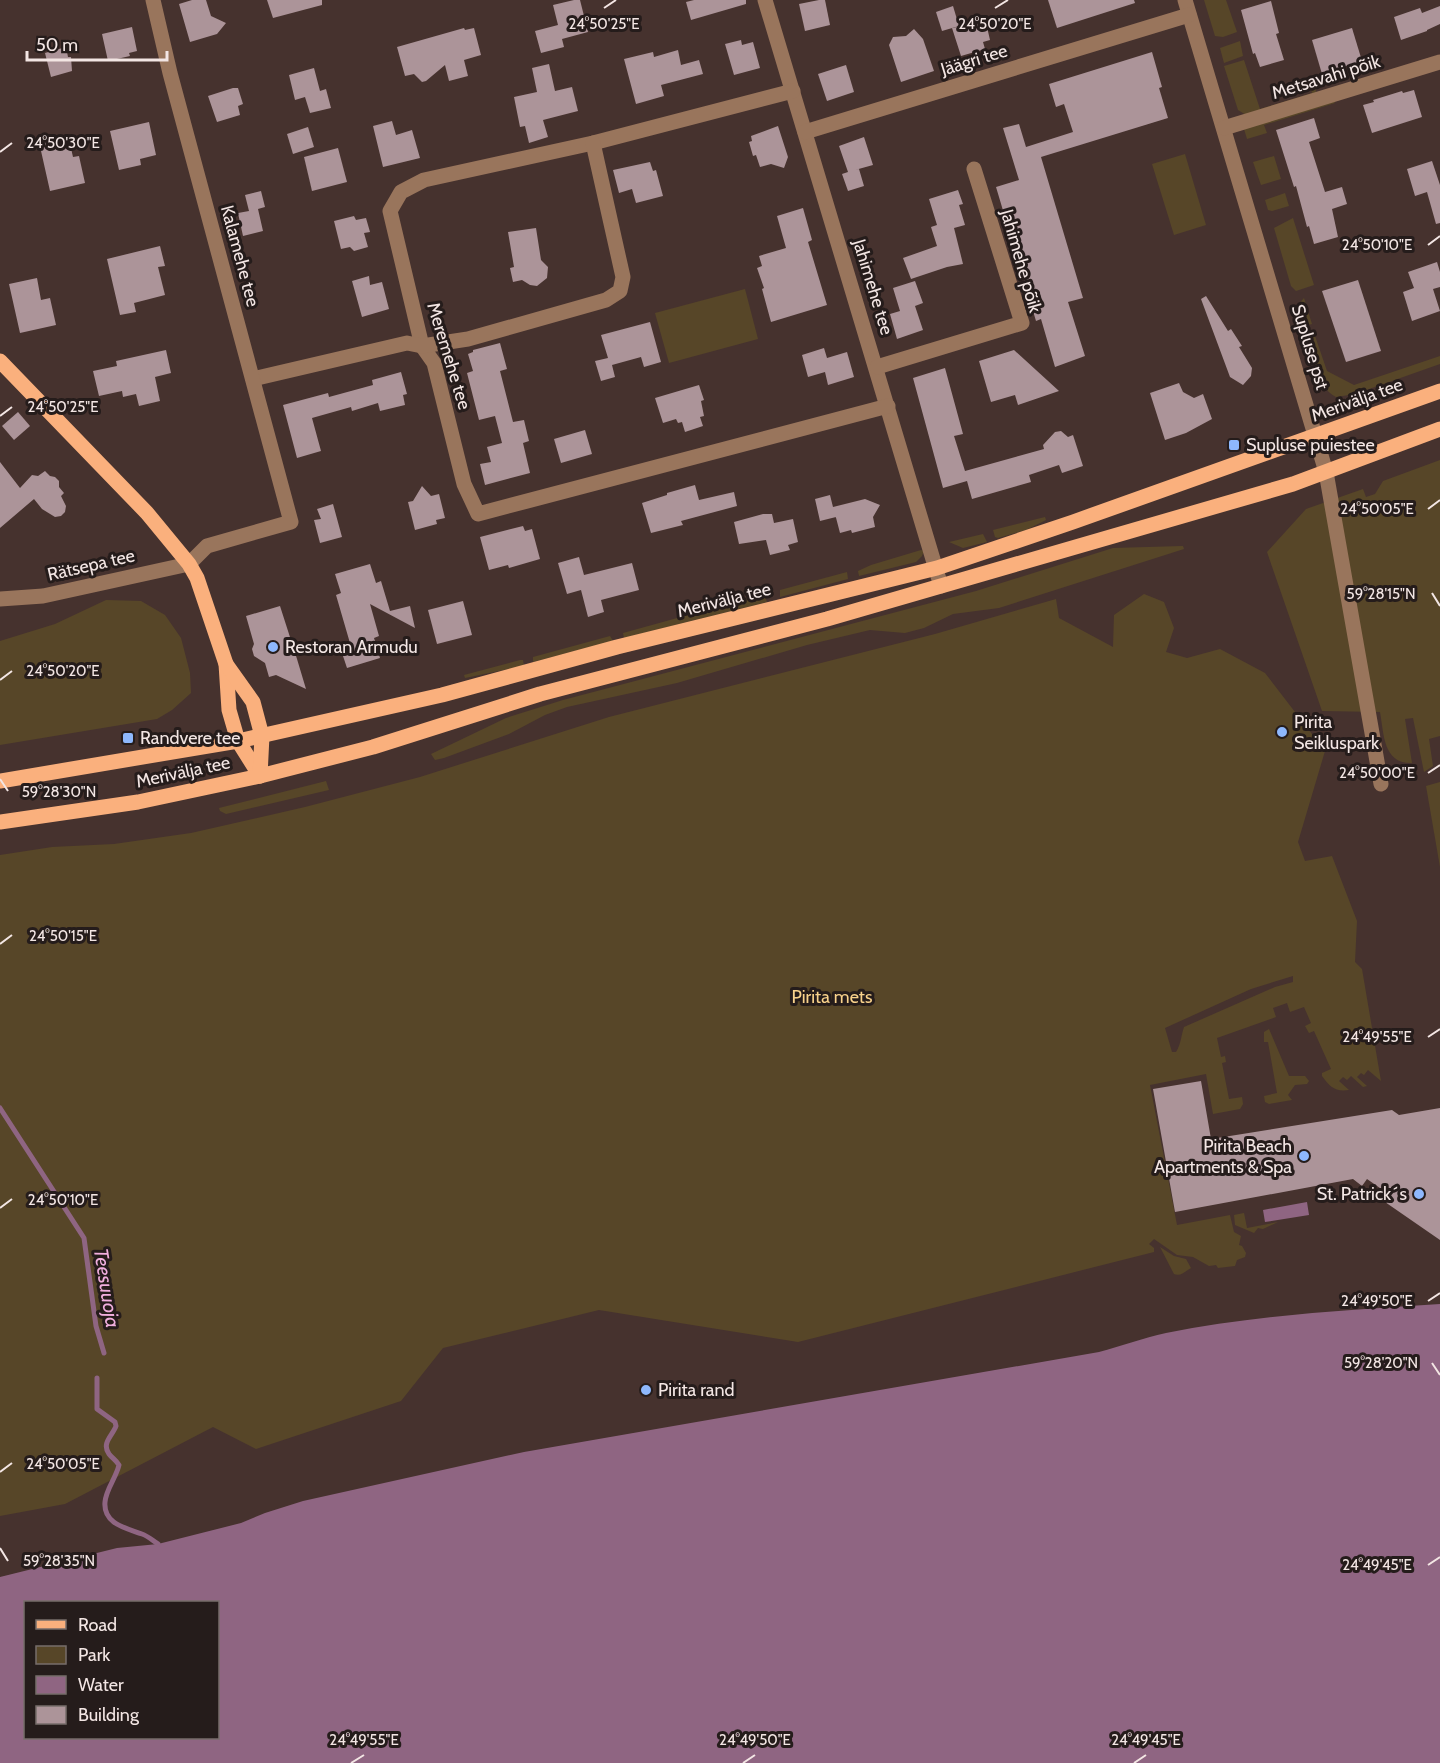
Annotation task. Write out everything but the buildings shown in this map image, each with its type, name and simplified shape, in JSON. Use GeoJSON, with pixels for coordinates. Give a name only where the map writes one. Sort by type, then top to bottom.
{"type":"FeatureCollection","features":[{"type":"Feature","properties":{"kind":"main road"},"geometry":{"type":"LineString","coordinates":[[0,361],[147,513],[189,564],[197,578],[226,664],[229,710],[238,741],[260,776]]}},
{"type":"Feature","properties":{"kind":"main road","name":"Merivälja tee"},"geometry":{"type":"LineString","coordinates":[[0,781],[262,736],[442,695],[617,647],[937,568],[1440,391]]}},
{"type":"Feature","properties":{"kind":"main road","name":"Merivälja tee"},"geometry":{"type":"LineString","coordinates":[[0,822],[138,802],[260,776],[373,747],[540,694],[827,619],[1293,484],[1440,429]]}},
{"type":"Feature","properties":{"kind":"main road"},"geometry":{"type":"LineString","coordinates":[[226,664],[253,702],[262,736],[260,776]]}},
{"type":"Feature","properties":{"kind":"street","name":"Kalamehe tee"},"geometry":{"type":"LineString","coordinates":[[153,0],[170,73],[291,522],[207,546],[189,564]]}},
{"type":"Feature","properties":{"kind":"street","name":"Jahimehe tee"},"geometry":{"type":"LineString","coordinates":[[765,0],[941,586]]}},
{"type":"Feature","properties":{"kind":"street","name":"Supluse pst"},"geometry":{"type":"LineString","coordinates":[[1187,7],[1326,472],[1381,784]]}},
{"type":"Feature","properties":{"kind":"street","name":"Jäägri tee"},"geometry":{"type":"LineString","coordinates":[[805,132],[1187,7]]}},
{"type":"Feature","properties":{"kind":"street","name":"Metsavahi põik"},"geometry":{"type":"LineString","coordinates":[[1224,128],[1440,62]]}},
{"type":"Feature","properties":{"kind":"street","name":"Meremehe tee"},"geometry":{"type":"LineString","coordinates":[[793,91],[593,143],[424,180],[401,192],[390,211],[422,346],[434,363],[464,484],[478,514],[888,406]]}},
{"type":"Feature","properties":{"kind":"street"},"geometry":{"type":"LineString","coordinates":[[253,379],[407,343],[422,346],[468,339],[606,300],[620,291],[623,277],[593,143]]}},
{"type":"Feature","properties":{"kind":"street","name":"Jahimehe põik"},"geometry":{"type":"LineString","coordinates":[[877,367],[1022,323],[974,169]]}},
{"type":"Feature","properties":{"kind":"street","name":"Rätsepa tee"},"geometry":{"type":"LineString","coordinates":[[0,599],[44,596],[189,564]]}},
{"type":"Feature","properties":{"kind":"green space"},"geometry":{"type":"Polygon","coordinates":[[[1204,0],[1226,0],[1237,32],[1223,37],[1215,36],[1204,0]]]}},
{"type":"Feature","properties":{"kind":"green space"},"geometry":{"type":"Polygon","coordinates":[[[1240,41],[1243,56],[1224,63],[1220,48],[1240,41]]]}},
{"type":"Feature","properties":{"kind":"green space"},"geometry":{"type":"Polygon","coordinates":[[[1244,60],[1260,109],[1312,93],[1311,89],[1315,88],[1317,94],[1246,115],[1238,110],[1224,66],[1244,60]]]}},
{"type":"Feature","properties":{"kind":"green space"},"geometry":{"type":"Polygon","coordinates":[[[1334,101],[1335,103],[1264,125],[1267,133],[1247,139],[1244,129],[1334,101]]]}},
{"type":"Feature","properties":{"kind":"green space"},"geometry":{"type":"Polygon","coordinates":[[[1185,154],[1206,225],[1174,235],[1152,164],[1185,154]]]}},
{"type":"Feature","properties":{"kind":"green space"},"geometry":{"type":"Polygon","coordinates":[[[1274,156],[1281,179],[1261,185],[1253,162],[1274,156]]]}},
{"type":"Feature","properties":{"kind":"green space"},"geometry":{"type":"Polygon","coordinates":[[[1285,193],[1289,206],[1268,210],[1265,200],[1285,193]]]}},
{"type":"Feature","properties":{"kind":"green space"},"geometry":{"type":"Polygon","coordinates":[[[1293,218],[1314,285],[1296,291],[1291,286],[1274,228],[1293,218]]]}},
{"type":"Feature","properties":{"kind":"green space"},"geometry":{"type":"Polygon","coordinates":[[[745,289],[758,339],[669,363],[655,313],[745,289]]]}},
{"type":"Feature","properties":{"kind":"green space"},"geometry":{"type":"Polygon","coordinates":[[[1304,298],[1312,324],[1304,326],[1297,306],[1304,298]]]}},
{"type":"Feature","properties":{"kind":"green space"},"geometry":{"type":"Polygon","coordinates":[[[1313,330],[1327,371],[1354,385],[1440,356],[1440,364],[1355,394],[1336,397],[1323,385],[1315,368],[1305,332],[1313,330]]]}},
{"type":"Feature","properties":{"kind":"green space"},"geometry":{"type":"Polygon","coordinates":[[[1440,460],[1440,736],[1429,739],[1433,766],[1424,772],[1413,718],[1405,719],[1412,763],[1395,759],[1390,753],[1384,738],[1380,712],[1322,711],[1267,552],[1306,509],[1363,489],[1366,497],[1375,494],[1383,481],[1440,460]]]}},
{"type":"Feature","properties":{"kind":"green space"},"geometry":{"type":"Polygon","coordinates":[[[1045,517],[1046,520],[1026,530],[995,537],[993,530],[1045,517]]]}},
{"type":"Feature","properties":{"kind":"green space"},"geometry":{"type":"Polygon","coordinates":[[[983,534],[987,542],[963,548],[949,542],[983,534]]]}},
{"type":"Feature","properties":{"kind":"green space"},"geometry":{"type":"Polygon","coordinates":[[[1183,546],[1184,549],[999,608],[953,614],[924,628],[905,633],[870,630],[807,645],[677,683],[567,707],[545,715],[509,734],[444,758],[435,760],[431,754],[506,718],[563,700],[976,591],[1113,548],[1183,546]]]}},
{"type":"Feature","properties":{"kind":"green space"},"geometry":{"type":"Polygon","coordinates":[[[924,551],[922,556],[916,562],[859,576],[858,571],[871,565],[924,551]]]}},
{"type":"Feature","properties":{"kind":"green space"},"geometry":{"type":"Polygon","coordinates":[[[847,572],[848,579],[780,597],[780,590],[847,572]]]}},
{"type":"Feature","properties":{"kind":"green space"},"geometry":{"type":"Polygon","coordinates":[[[764,594],[767,602],[624,638],[623,633],[764,594]]]}},
{"type":"Feature","properties":{"kind":"green space","name":"Pirita mets"},"geometry":{"type":"Polygon","coordinates":[[[1144,594],[1164,602],[1174,628],[1166,652],[1187,658],[1220,649],[1265,673],[1325,751],[1298,842],[1305,861],[1332,856],[1357,921],[1355,962],[1362,969],[1381,1081],[1368,1070],[1364,1075],[1361,1073],[1357,1077],[1367,1086],[1363,1087],[1351,1076],[1347,1080],[1343,1077],[1339,1081],[1349,1090],[1340,1090],[1330,1086],[1322,1073],[1331,1069],[1314,1031],[1309,1033],[1305,1026],[1311,1023],[1304,1007],[1290,1012],[1287,1003],[1273,1008],[1276,1017],[1217,1038],[1221,1057],[1225,1056],[1226,1062],[1222,1063],[1229,1099],[1242,1097],[1243,1104],[1240,1109],[1213,1114],[1206,1074],[1150,1085],[1177,1225],[1230,1215],[1234,1232],[1241,1236],[1239,1245],[1246,1253],[1245,1257],[1237,1260],[1235,1266],[1218,1268],[1216,1265],[1209,1266],[1193,1257],[1177,1255],[1154,1239],[1149,1244],[1154,1248],[1154,1252],[798,1342],[599,1310],[443,1348],[401,1401],[256,1449],[213,1427],[65,1504],[0,1516],[0,855],[52,847],[114,844],[191,833],[305,807],[420,777],[609,717],[935,634],[1056,599],[1059,618],[1113,647],[1114,615],[1144,594]],[[1293,976],[1251,989],[1165,1028],[1172,1052],[1178,1049],[1184,1027],[1275,987],[1293,982],[1293,976]]]}},
{"type":"Feature","properties":{"kind":"green space"},"geometry":{"type":"Polygon","coordinates":[[[106,600],[141,601],[165,615],[181,638],[190,673],[191,693],[172,710],[157,719],[0,745],[0,641],[55,624],[106,600]]]}},
{"type":"Feature","properties":{"kind":"green space"},"geometry":{"type":"Polygon","coordinates":[[[610,636],[613,641],[533,662],[533,657],[610,636]]]}},
{"type":"Feature","properties":{"kind":"green space"},"geometry":{"type":"Polygon","coordinates":[[[523,660],[524,666],[465,678],[464,675],[523,660]]]}},
{"type":"Feature","properties":{"kind":"green space"},"geometry":{"type":"Polygon","coordinates":[[[326,781],[329,790],[226,814],[219,808],[326,781]]]}},
{"type":"Feature","properties":{"kind":"green space"},"geometry":{"type":"Polygon","coordinates":[[[1440,782],[1440,867],[1426,786],[1440,782]]]}},
{"type":"Feature","properties":{"kind":"green space"},"geometry":{"type":"Polygon","coordinates":[[[1269,1029],[1289,1076],[1305,1076],[1309,1081],[1307,1084],[1295,1085],[1288,1095],[1292,1100],[1269,1104],[1265,1102],[1264,1096],[1277,1093],[1268,1042],[1264,1042],[1264,1032],[1269,1029]]]}},
{"type":"Feature","properties":{"kind":"green space"},"geometry":{"type":"Polygon","coordinates":[[[1244,1213],[1247,1228],[1278,1222],[1263,1229],[1258,1228],[1254,1233],[1235,1225],[1234,1215],[1244,1213]]]}},
{"type":"Feature","properties":{"kind":"green space"},"geometry":{"type":"Polygon","coordinates":[[[1160,1247],[1174,1256],[1186,1259],[1191,1268],[1181,1274],[1174,1274],[1160,1247]]]}},
{"type":"Feature","properties":{"kind":"water"},"geometry":{"type":"Polygon","coordinates":[[[1307,1202],[1309,1215],[1265,1222],[1263,1210],[1307,1202]]]}},
{"type":"Feature","properties":{"kind":"water"},"geometry":{"type":"Polygon","coordinates":[[[1440,1304],[1440,1763],[0,1763],[0,1577],[117,1548],[158,1544],[241,1523],[303,1501],[524,1452],[1099,1352],[1157,1335],[1200,1327],[1302,1314],[1440,1304]]]}},
{"type":"Feature","properties":{"kind":"waterway","name":"Teesuuoja"},"geometry":{"type":"LineString","coordinates":[[0,1108],[84,1238],[96,1326],[104,1353]]}},
{"type":"Feature","properties":{"kind":"waterway","name":"Teesuuoja"},"geometry":{"type":"LineString","coordinates":[[97,1378],[97,1409],[115,1422],[116,1426],[107,1443],[107,1450],[119,1465],[107,1493],[105,1509],[117,1524],[144,1535],[158,1544]]}},
{"type":"Feature","properties":{"kind":"place","name":"Supluse puiestee"},"geometry":{"type":"Point","coordinates":[1234,445]}},
{"type":"Feature","properties":{"kind":"place","name":"Restoran Armudu"},"geometry":{"type":"Point","coordinates":[273,647]}},
{"type":"Feature","properties":{"kind":"place","name":"Pirita Seikluspark"},"geometry":{"type":"Point","coordinates":[1282,732]}},
{"type":"Feature","properties":{"kind":"place","name":"Randvere tee"},"geometry":{"type":"Point","coordinates":[128,738]}},
{"type":"Feature","properties":{"kind":"place","name":"Pirita Beach Apartments & Spa"},"geometry":{"type":"Point","coordinates":[1304,1156]}},
{"type":"Feature","properties":{"kind":"place","name":"St. Patrick´s"},"geometry":{"type":"Point","coordinates":[1419,1194]}},
{"type":"Feature","properties":{"kind":"place","name":"Pirita rand"},"geometry":{"type":"Point","coordinates":[646,1390]}}]}
